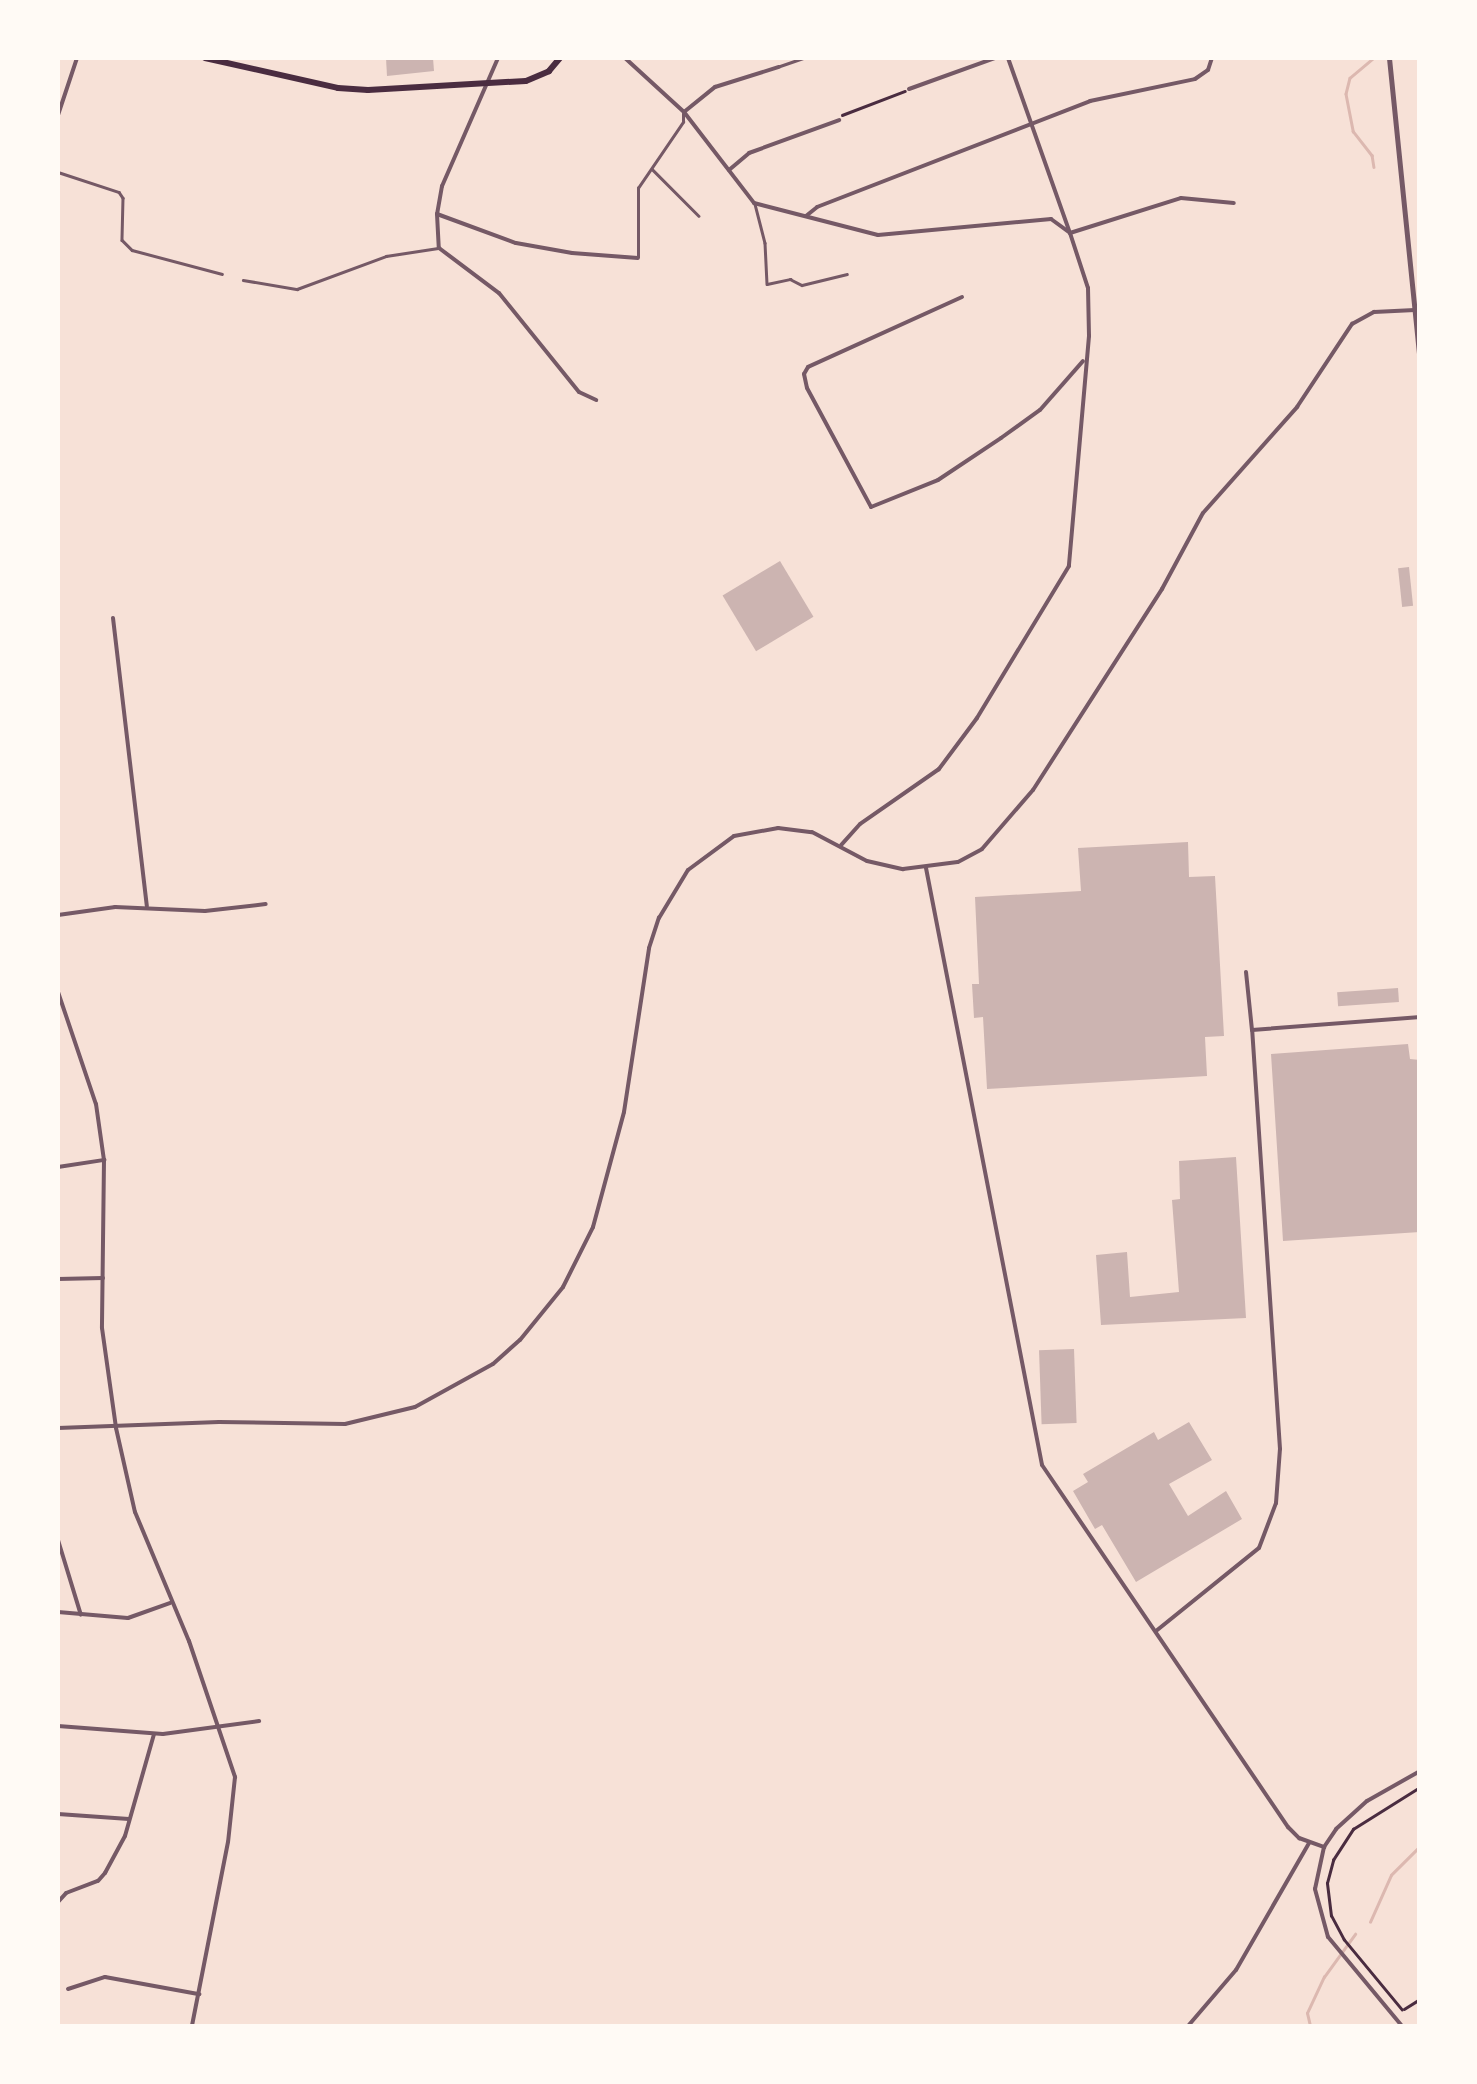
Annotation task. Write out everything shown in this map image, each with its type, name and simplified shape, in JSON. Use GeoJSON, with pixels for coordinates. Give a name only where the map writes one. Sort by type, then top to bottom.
{"type":"FeatureCollection","features":[{"type":"Feature","properties":{"kind":"main road"},"geometry":{"type":"LineString","coordinates":[[205,58],[338,88],[526,81],[549,70],[560,58]]}},
{"type":"Feature","properties":{"kind":"street"},"geometry":{"type":"LineString","coordinates":[[58,116],[77,58]]}},
{"type":"Feature","properties":{"kind":"street"},"geometry":{"type":"LineString","coordinates":[[498,58],[442,186],[437,214],[440,248],[498,293],[578,392],[596,400]]}},
{"type":"Feature","properties":{"kind":"street"},"geometry":{"type":"LineString","coordinates":[[625,58],[684,112],[754,203],[878,235],[922,234],[1043,218],[1058,221],[1070,233]]}},
{"type":"Feature","properties":{"kind":"street"},"geometry":{"type":"LineString","coordinates":[[909,90],[995,58]]}},
{"type":"Feature","properties":{"kind":"street"},"geometry":{"type":"LineString","coordinates":[[840,846],[860,824],[939,769],[976,718],[1069,566],[1088,288],[1008,58]]}},
{"type":"Feature","properties":{"kind":"street"},"geometry":{"type":"LineString","coordinates":[[806,216],[1090,101],[1196,79],[1208,70],[1212,58]]}},
{"type":"Feature","properties":{"kind":"street"},"geometry":{"type":"LineString","coordinates":[[1389,58],[1420,361]]}},
{"type":"Feature","properties":{"kind":"street"},"geometry":{"type":"LineString","coordinates":[[684,112],[715,87],[779,67]]}},
{"type":"Feature","properties":{"kind":"street"},"geometry":{"type":"LineString","coordinates":[[729,170],[749,154],[839,120]]}},
{"type":"Feature","properties":{"kind":"street"},"geometry":{"type":"LineString","coordinates":[[1070,233],[1181,198],[1234,203]]}},
{"type":"Feature","properties":{"kind":"street"},"geometry":{"type":"LineString","coordinates":[[437,214],[516,243],[638,258]]}},
{"type":"Feature","properties":{"kind":"street"},"geometry":{"type":"LineString","coordinates":[[962,297],[808,367],[804,374],[814,402],[871,507],[938,480],[1001,438],[1040,410],[1086,357]]}},
{"type":"Feature","properties":{"kind":"street"},"geometry":{"type":"LineString","coordinates":[[58,1428],[220,1422],[345,1424],[416,1407],[493,1364],[520,1340],[563,1287],[593,1227],[624,1112],[650,948],[677,883],[699,858],[747,832],[778,828],[812,832],[886,866],[926,868],[972,856],[1012,817],[1162,590],[1204,513],[1297,407],[1352,324],[1374,312],[1415,310]]}},
{"type":"Feature","properties":{"kind":"street"},"geometry":{"type":"LineString","coordinates":[[112,618],[147,906]]}},
{"type":"Feature","properties":{"kind":"street"},"geometry":{"type":"LineString","coordinates":[[926,868],[1040,1457],[1268,1799],[1294,1834],[1324,1847]]}},
{"type":"Feature","properties":{"kind":"street"},"geometry":{"type":"LineString","coordinates":[[58,914],[147,906],[205,911],[266,904]]}},
{"type":"Feature","properties":{"kind":"street"},"geometry":{"type":"LineString","coordinates":[[1155,1632],[1259,1548],[1276,1503],[1280,1449],[1246,972]]}},
{"type":"Feature","properties":{"kind":"street"},"geometry":{"type":"LineString","coordinates":[[58,992],[96,1104],[104,1160],[102,1328],[116,1428],[136,1512],[189,1641],[215,1730],[233,1770],[234,1787],[192,2026]]}},
{"type":"Feature","properties":{"kind":"street"},"geometry":{"type":"LineString","coordinates":[[1252,1030],[1420,1017]]}},
{"type":"Feature","properties":{"kind":"street"},"geometry":{"type":"LineString","coordinates":[[58,1167],[104,1160]]}},
{"type":"Feature","properties":{"kind":"street"},"geometry":{"type":"LineString","coordinates":[[58,1279],[103,1278]]}},
{"type":"Feature","properties":{"kind":"street"},"geometry":{"type":"LineString","coordinates":[[58,1540],[81,1614]]}},
{"type":"Feature","properties":{"kind":"street"},"geometry":{"type":"LineString","coordinates":[[58,1612],[128,1618],[172,1602]]}},
{"type":"Feature","properties":{"kind":"street"},"geometry":{"type":"LineString","coordinates":[[58,1726],[154,1734],[215,1730],[259,1721]]}},
{"type":"Feature","properties":{"kind":"street"},"geometry":{"type":"LineString","coordinates":[[58,1902],[66,1893],[102,1878],[129,1819],[154,1734]]}},
{"type":"Feature","properties":{"kind":"street"},"geometry":{"type":"LineString","coordinates":[[1402,2026],[1322,1928],[1316,1906],[1324,1847],[1351,1814],[1420,1772]]}},
{"type":"Feature","properties":{"kind":"street"},"geometry":{"type":"LineString","coordinates":[[58,1814],[129,1819]]}},
{"type":"Feature","properties":{"kind":"street"},"geometry":{"type":"LineString","coordinates":[[1188,2026],[1236,1970],[1309,1843]]}},
{"type":"Feature","properties":{"kind":"street"},"geometry":{"type":"LineString","coordinates":[[68,1989],[105,1977],[199,1994]]}},
{"type":"Feature","properties":{"kind":"lane"},"geometry":{"type":"LineString","coordinates":[[779,67],[803,58]]}},
{"type":"Feature","properties":{"kind":"lane"},"geometry":{"type":"LineString","coordinates":[[638,258],[638,193],[650,168],[683,122],[684,112]]}},
{"type":"Feature","properties":{"kind":"lane"},"geometry":{"type":"LineString","coordinates":[[650,168],[699,216]]}},
{"type":"Feature","properties":{"kind":"lane"},"geometry":{"type":"LineString","coordinates":[[58,172],[119,192],[123,198],[122,240],[132,250],[222,274]]}},
{"type":"Feature","properties":{"kind":"lane"},"geometry":{"type":"LineString","coordinates":[[754,203],[765,243],[767,284],[790,279],[802,285],[847,274]]}},
{"type":"Feature","properties":{"kind":"lane"},"geometry":{"type":"LineString","coordinates":[[244,280],[297,289],[386,256],[440,248]]}},
{"type":"Feature","properties":{"kind":"path"},"geometry":{"type":"LineString","coordinates":[[839,120],[843,114],[909,90]]}},
{"type":"Feature","properties":{"kind":"path"},"geometry":{"type":"LineString","coordinates":[[1420,1788],[1362,1821],[1339,1846],[1329,1873],[1328,1896],[1331,1916],[1344,1940],[1402,2010],[1420,1999]]}},
{"type":"Feature","properties":{"kind":"building"},"geometry":{"type":"Polygon","coordinates":[[[386,58],[433,58],[434,71],[387,76],[386,58]]]}},
{"type":"Feature","properties":{"kind":"building"},"geometry":{"type":"Polygon","coordinates":[[[780,561],[813,617],[756,651],[723,596],[780,561]]]}},
{"type":"Feature","properties":{"kind":"building"},"geometry":{"type":"Polygon","coordinates":[[[1409,567],[1413,606],[1402,607],[1398,568],[1409,567]]]}},
{"type":"Feature","properties":{"kind":"building"},"geometry":{"type":"Polygon","coordinates":[[[1188,842],[1189,877],[1215,876],[1224,1036],[1205,1037],[1207,1076],[987,1089],[983,1017],[974,1018],[972,984],[979,984],[975,897],[1081,891],[1078,848],[1188,842]]]}},
{"type":"Feature","properties":{"kind":"building"},"geometry":{"type":"Polygon","coordinates":[[[1398,988],[1399,1002],[1338,1006],[1337,992],[1398,988]]]}},
{"type":"Feature","properties":{"kind":"building"},"geometry":{"type":"Polygon","coordinates":[[[1408,1044],[1410,1059],[1420,1060],[1420,1232],[1283,1241],[1271,1054],[1408,1044]]]}},
{"type":"Feature","properties":{"kind":"building"},"geometry":{"type":"Polygon","coordinates":[[[1236,1157],[1246,1318],[1101,1325],[1096,1255],[1127,1252],[1130,1297],[1179,1292],[1172,1200],[1180,1199],[1179,1161],[1236,1157]]]}},
{"type":"Feature","properties":{"kind":"building"},"geometry":{"type":"Polygon","coordinates":[[[1074,1349],[1077,1423],[1042,1424],[1039,1350],[1074,1349]]]}},
{"type":"Feature","properties":{"kind":"building"},"geometry":{"type":"Polygon","coordinates":[[[1189,1422],[1212,1460],[1169,1484],[1188,1516],[1226,1491],[1242,1519],[1136,1582],[1102,1525],[1095,1529],[1073,1491],[1088,1482],[1083,1474],[1154,1432],[1158,1440],[1189,1422]]]}},
{"type":"Feature","properties":{"kind":"waterway"},"geometry":{"type":"LineString","coordinates":[[1374,58],[1350,78],[1346,94],[1353,131],[1372,155],[1374,167]]}},
{"type":"Feature","properties":{"kind":"waterway"},"geometry":{"type":"LineString","coordinates":[[1370,1922],[1391,1875],[1420,1846]]}},
{"type":"Feature","properties":{"kind":"waterway"},"geometry":{"type":"LineString","coordinates":[[1310,2026],[1307,2013],[1324,1977],[1355,1934]]}}]}
